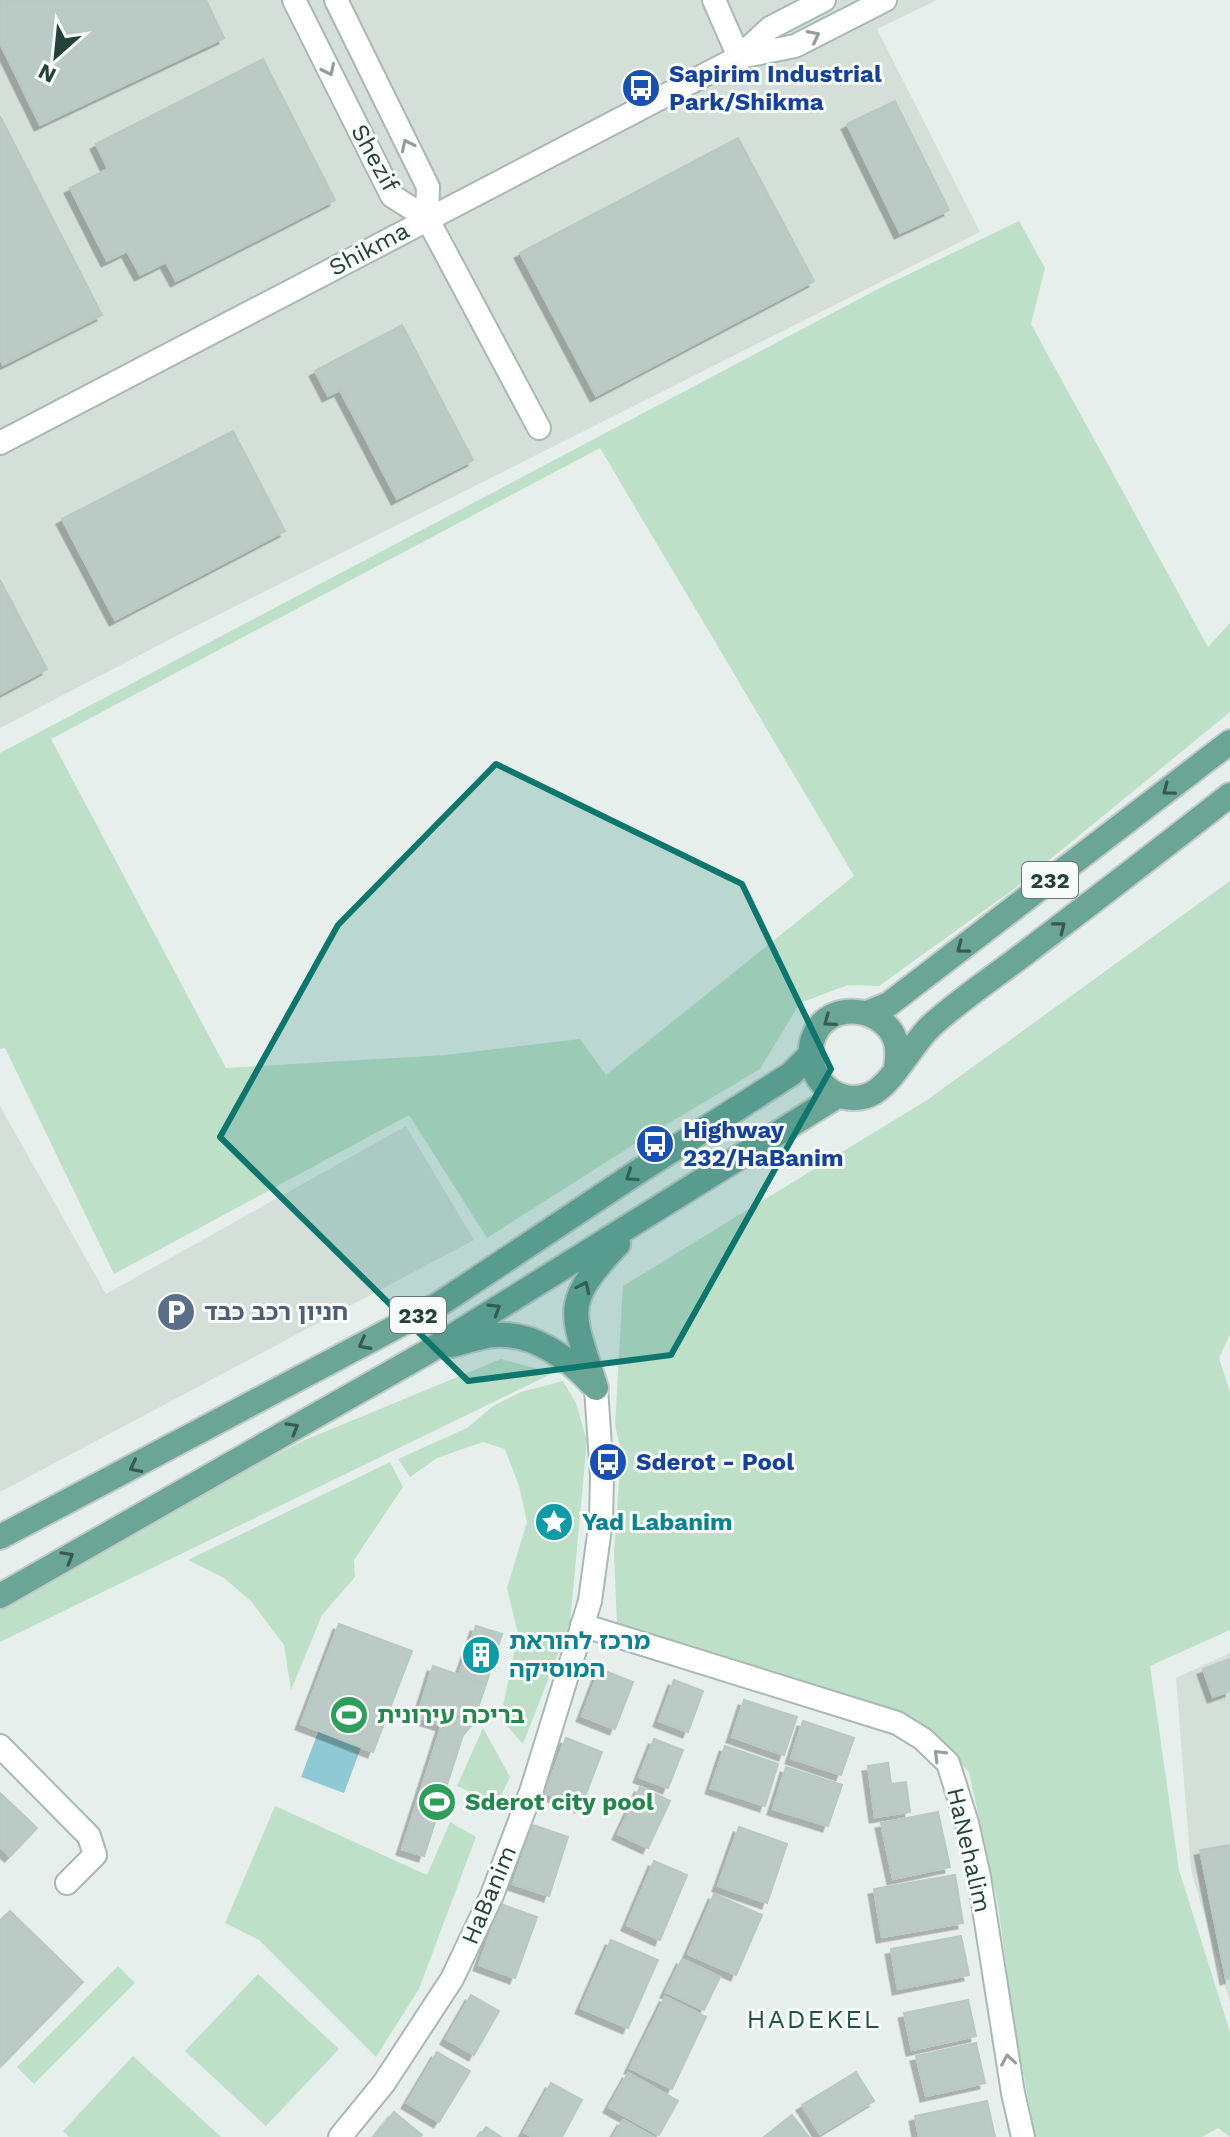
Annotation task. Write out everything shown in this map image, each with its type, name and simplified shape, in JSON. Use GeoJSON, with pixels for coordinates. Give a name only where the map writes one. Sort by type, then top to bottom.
{"type":"FeatureCollection","features":[{"type":"Feature","properties":{"kind":"main road","name":"232"},"geometry":{"type":"LineString","coordinates":[[867,1013],[889,1004],[1230,742]]}},
{"type":"Feature","properties":{"kind":"main road","name":"232"},"geometry":{"type":"LineString","coordinates":[[896,1069],[932,1025],[1230,795]]}},
{"type":"Feature","properties":{"kind":"main road"},"geometry":{"type":"LineString","coordinates":[[848,1010],[867,1013],[888,1026],[895,1039],[898,1053],[896,1069],[879,1090],[867,1096],[854,1098],[839,1095],[817,1077],[811,1064],[814,1035],[826,1020],[848,1010]]}},
{"type":"Feature","properties":{"kind":"main road","name":"232"},"geometry":{"type":"LineString","coordinates":[[0,1537],[441,1303],[791,1074],[811,1054]]}},
{"type":"Feature","properties":{"kind":"main road","name":"232"},"geometry":{"type":"LineString","coordinates":[[0,1596],[429,1351],[839,1095]]}},
{"type":"Feature","properties":{"kind":"main road"},"geometry":{"type":"LineString","coordinates":[[596,1388],[578,1334],[575,1312],[579,1292],[591,1273],[645,1216]]}},
{"type":"Feature","properties":{"kind":"main road"},"geometry":{"type":"LineString","coordinates":[[429,1351],[495,1335],[535,1342],[553,1350],[596,1388]]}},
{"type":"Feature","properties":{"kind":"street","name":"Shezif"},"geometry":{"type":"LineString","coordinates":[[294,0],[392,196],[427,218]]}},
{"type":"Feature","properties":{"kind":"street","name":"Shezif"},"geometry":{"type":"LineString","coordinates":[[336,0],[428,187],[427,218]]}},
{"type":"Feature","properties":{"kind":"street"},"geometry":{"type":"LineString","coordinates":[[714,0],[739,57]]}},
{"type":"Feature","properties":{"kind":"street","name":"Shikma"},"geometry":{"type":"LineString","coordinates":[[0,443],[739,57],[770,28],[824,0]]}},
{"type":"Feature","properties":{"kind":"street","name":"Shikma"},"geometry":{"type":"LineString","coordinates":[[739,57],[795,46],[885,0]]}},
{"type":"Feature","properties":{"kind":"street"},"geometry":{"type":"LineString","coordinates":[[427,218],[539,428]]}},
{"type":"Feature","properties":{"kind":"street","name":"HaBanim"},"geometry":{"type":"LineString","coordinates":[[340,2137],[384,2083],[452,1979],[492,1895],[532,1789],[590,1601],[601,1520],[602,1476],[596,1388]]}},
{"type":"Feature","properties":{"kind":"street","name":"HaNehalim"},"geometry":{"type":"LineString","coordinates":[[582,1625],[897,1723],[923,1739],[948,1763],[967,1823],[979,1877],[1013,2093],[1023,2137]]}},
{"type":"Feature","properties":{"kind":"street"},"geometry":{"type":"LineString","coordinates":[[0,1746],[89,1836],[95,1855],[67,1883]]}},
{"type":"Feature","properties":{"kind":"highlighted area"},"geometry":{"type":"Polygon","coordinates":[[[496,764],[742,884],[831,1069],[671,1355],[468,1381],[220,1137],[338,925],[496,764]]]}},
{"type":"Feature","properties":{"kind":"shaded area"},"geometry":{"type":"Polygon","coordinates":[[[0,0],[937,0],[877,29],[980,232],[182,633],[0,728],[0,0]]]}},
{"type":"Feature","properties":{"kind":"shaded area"},"geometry":{"type":"Polygon","coordinates":[[[0,1106],[106,1294],[406,1126],[474,1240],[0,1492],[0,1106]]]}},
{"type":"Feature","properties":{"kind":"shaded area"},"geometry":{"type":"Polygon","coordinates":[[[1230,1653],[1230,2002],[1191,1870],[1176,1678],[1230,1653]]]}},
{"type":"Feature","properties":{"kind":"green space"},"geometry":{"type":"Polygon","coordinates":[[[1019,221],[1045,268],[1031,324],[1208,647],[1230,623],[1230,712],[1014,889],[879,986],[848,985],[800,1003],[760,1069],[487,1238],[409,1115],[114,1274],[5,1048],[0,1049],[0,753],[880,288],[1019,221]],[[600,448],[51,739],[226,1068],[445,1055],[580,1039],[606,1075],[854,876],[600,448]]]}},
{"type":"Feature","properties":{"kind":"green space"},"geometry":{"type":"Polygon","coordinates":[[[1230,881],[1230,1334],[1219,1358],[1230,1392],[1230,1630],[1150,1666],[1179,1870],[1230,2032],[1230,2137],[1218,2128],[1202,2137],[1035,2137],[1013,2017],[998,1905],[969,1772],[903,1712],[617,1624],[614,1553],[621,1452],[615,1425],[623,1286],[927,1100],[1230,881]]]}},
{"type":"Feature","properties":{"kind":"green space"},"geometry":{"type":"Polygon","coordinates":[[[501,1359],[553,1373],[0,1642],[0,1595],[305,1440],[501,1359]]]}},
{"type":"Feature","properties":{"kind":"green space"},"geometry":{"type":"Polygon","coordinates":[[[563,1381],[576,1403],[587,1441],[570,1623],[523,1744],[505,1724],[503,1706],[518,1634],[507,1588],[527,1522],[519,1486],[505,1449],[483,1442],[437,1458],[410,1477],[398,1459],[467,1428],[493,1406],[521,1392],[563,1381]]]}},
{"type":"Feature","properties":{"kind":"green space"},"geometry":{"type":"Polygon","coordinates":[[[390,1462],[403,1487],[354,1560],[355,1577],[322,1615],[291,1690],[284,1645],[251,1601],[224,1578],[188,1560],[390,1462]]]}},
{"type":"Feature","properties":{"kind":"green space"},"geometry":{"type":"Polygon","coordinates":[[[483,1728],[510,1777],[497,1804],[457,1786],[483,1728]]]}},
{"type":"Feature","properties":{"kind":"green space"},"geometry":{"type":"Polygon","coordinates":[[[275,1806],[427,1875],[450,1822],[476,1837],[419,1989],[376,2057],[259,1940],[225,1923],[275,1806]]]}},
{"type":"Feature","properties":{"kind":"green space"},"geometry":{"type":"Polygon","coordinates":[[[118,1966],[135,1983],[34,2084],[17,2067],[118,1966]]]}},
{"type":"Feature","properties":{"kind":"green space"},"geometry":{"type":"Polygon","coordinates":[[[258,1974],[339,2049],[266,2126],[185,2051],[258,1974]]]}},
{"type":"Feature","properties":{"kind":"green space"},"geometry":{"type":"Polygon","coordinates":[[[133,2056],[221,2137],[69,2137],[63,2131],[133,2056]]]}},
{"type":"Feature","properties":{"kind":"water","name":"בריכה עירונית"},"geometry":{"type":"Polygon","coordinates":[[[354,1638],[396,1654],[344,1793],[301,1777],[354,1638]]]}},
{"type":"Feature","properties":{"kind":"building"},"geometry":{"type":"Polygon","coordinates":[[[0,0],[206,0],[224,38],[40,125],[0,43],[0,0]]]}},
{"type":"Feature","properties":{"kind":"building"},"geometry":{"type":"Polygon","coordinates":[[[263,59],[335,200],[176,281],[166,262],[140,275],[127,251],[107,261],[70,188],[108,169],[96,144],[263,59]]]}},
{"type":"Feature","properties":{"kind":"building"},"geometry":{"type":"Polygon","coordinates":[[[895,101],[949,210],[900,233],[847,124],[895,101]]]}},
{"type":"Feature","properties":{"kind":"building"},"geometry":{"type":"Polygon","coordinates":[[[0,116],[102,315],[3,365],[0,359],[0,116]]]}},
{"type":"Feature","properties":{"kind":"building"},"geometry":{"type":"Polygon","coordinates":[[[738,138],[814,281],[596,396],[520,253],[738,138]]]}},
{"type":"Feature","properties":{"kind":"building"},"geometry":{"type":"Polygon","coordinates":[[[402,325],[473,460],[397,499],[340,390],[328,396],[315,371],[402,325]]]}},
{"type":"Feature","properties":{"kind":"building"},"geometry":{"type":"Polygon","coordinates":[[[233,431],[285,531],[115,620],[62,519],[233,431]]]}},
{"type":"Feature","properties":{"kind":"building"},"geometry":{"type":"Polygon","coordinates":[[[0,580],[47,669],[0,694],[0,580]]]}},
{"type":"Feature","properties":{"kind":"building"},"geometry":{"type":"Polygon","coordinates":[[[339,1624],[412,1651],[373,1752],[301,1724],[339,1624]]]}},
{"type":"Feature","properties":{"kind":"building"},"geometry":{"type":"Polygon","coordinates":[[[476,1626],[502,1634],[472,1725],[463,1735],[424,1856],[402,1849],[442,1725],[417,1717],[433,1666],[459,1675],[476,1626]]]}},
{"type":"Feature","properties":{"kind":"building","name":"מרכז להוראת המוסיקה"},"geometry":{"type":"Polygon","coordinates":[[[476,1626],[502,1634],[486,1684],[459,1675],[476,1626]]]}},
{"type":"Feature","properties":{"kind":"building"},"geometry":{"type":"Polygon","coordinates":[[[1230,1659],[1230,1691],[1213,1697],[1203,1669],[1230,1659]]]}},
{"type":"Feature","properties":{"kind":"building"},"geometry":{"type":"Polygon","coordinates":[[[433,1666],[486,1684],[472,1725],[442,1725],[417,1717],[433,1666]]]}},
{"type":"Feature","properties":{"kind":"building"},"geometry":{"type":"Polygon","coordinates":[[[600,1669],[633,1682],[615,1729],[582,1716],[600,1669]]]}},
{"type":"Feature","properties":{"kind":"building"},"geometry":{"type":"Polygon","coordinates":[[[674,1680],[703,1691],[688,1732],[659,1721],[674,1680]]]}},
{"type":"Feature","properties":{"kind":"building"},"geometry":{"type":"Polygon","coordinates":[[[744,1700],[797,1717],[784,1755],[732,1737],[744,1700]]]}},
{"type":"Feature","properties":{"kind":"building"},"geometry":{"type":"Polygon","coordinates":[[[803,1721],[854,1738],[841,1775],[791,1758],[803,1721]]]}},
{"type":"Feature","properties":{"kind":"building"},"geometry":{"type":"Polygon","coordinates":[[[566,1738],[602,1752],[581,1807],[545,1793],[566,1738]]]}},
{"type":"Feature","properties":{"kind":"building"},"geometry":{"type":"Polygon","coordinates":[[[654,1739],[683,1750],[668,1788],[639,1777],[654,1739]]]}},
{"type":"Feature","properties":{"kind":"building"},"geometry":{"type":"Polygon","coordinates":[[[725,1746],[778,1764],[765,1806],[711,1788],[725,1746]]]}},
{"type":"Feature","properties":{"kind":"building"},"geometry":{"type":"Polygon","coordinates":[[[888,1763],[891,1784],[906,1782],[910,1812],[875,1817],[868,1766],[888,1763]]]}},
{"type":"Feature","properties":{"kind":"building"},"geometry":{"type":"Polygon","coordinates":[[[786,1767],[842,1785],[828,1826],[773,1809],[786,1767]]]}},
{"type":"Feature","properties":{"kind":"building"},"geometry":{"type":"Polygon","coordinates":[[[640,1787],[670,1801],[648,1848],[618,1834],[640,1787]]]}},
{"type":"Feature","properties":{"kind":"building"},"geometry":{"type":"Polygon","coordinates":[[[0,1793],[37,1828],[10,1856],[0,1847],[0,1793]]]}},
{"type":"Feature","properties":{"kind":"building"},"geometry":{"type":"Polygon","coordinates":[[[938,1812],[950,1867],[893,1879],[881,1823],[938,1812]]]}},
{"type":"Feature","properties":{"kind":"building"},"geometry":{"type":"Polygon","coordinates":[[[533,1825],[568,1837],[549,1896],[513,1884],[533,1825]]]}},
{"type":"Feature","properties":{"kind":"building"},"geometry":{"type":"Polygon","coordinates":[[[739,1827],[787,1844],[767,1903],[718,1886],[739,1827]]]}},
{"type":"Feature","properties":{"kind":"building"},"geometry":{"type":"Polygon","coordinates":[[[1230,1845],[1230,1978],[1226,1979],[1200,1850],[1230,1845]]]}},
{"type":"Feature","properties":{"kind":"building"},"geometry":{"type":"Polygon","coordinates":[[[654,1861],[687,1875],[660,1940],[627,1925],[654,1861]]]}},
{"type":"Feature","properties":{"kind":"building"},"geometry":{"type":"Polygon","coordinates":[[[955,1875],[963,1923],[882,1937],[874,1889],[955,1875]]]}},
{"type":"Feature","properties":{"kind":"building"},"geometry":{"type":"Polygon","coordinates":[[[714,1894],[762,1915],[736,1975],[688,1954],[714,1894]]]}},
{"type":"Feature","properties":{"kind":"building"},"geometry":{"type":"Polygon","coordinates":[[[501,1904],[537,1917],[515,1978],[479,1965],[501,1904]]]}},
{"type":"Feature","properties":{"kind":"building"},"geometry":{"type":"Polygon","coordinates":[[[10,1911],[83,1982],[0,2067],[0,1921],[10,1911]]]}},
{"type":"Feature","properties":{"kind":"building"},"geometry":{"type":"Polygon","coordinates":[[[961,1936],[969,1975],[898,1989],[891,1949],[961,1936]]]}},
{"type":"Feature","properties":{"kind":"building"},"geometry":{"type":"Polygon","coordinates":[[[611,1940],[658,1960],[628,2028],[581,2008],[611,1940]]]}},
{"type":"Feature","properties":{"kind":"building"},"geometry":{"type":"Polygon","coordinates":[[[682,1959],[720,1977],[704,2010],[666,1992],[682,1959]]]}},
{"type":"Feature","properties":{"kind":"building"},"geometry":{"type":"Polygon","coordinates":[[[471,1995],[499,2011],[474,2055],[446,2039],[471,1995]]]}},
{"type":"Feature","properties":{"kind":"building"},"geometry":{"type":"Polygon","coordinates":[[[665,1997],[706,2017],[672,2089],[630,2068],[665,1997]]]}},
{"type":"Feature","properties":{"kind":"building"},"geometry":{"type":"Polygon","coordinates":[[[968,2000],[976,2036],[912,2050],[904,2013],[968,2000]]]}},
{"type":"Feature","properties":{"kind":"building"},"geometry":{"type":"Polygon","coordinates":[[[976,2043],[985,2083],[926,2096],[916,2056],[976,2043]]]}},
{"type":"Feature","properties":{"kind":"building"},"geometry":{"type":"Polygon","coordinates":[[[437,2052],[470,2071],[439,2122],[407,2103],[437,2052]]]}},
{"type":"Feature","properties":{"kind":"building"},"geometry":{"type":"Polygon","coordinates":[[[856,2072],[874,2101],[820,2134],[802,2105],[856,2072]]]}},
{"type":"Feature","properties":{"kind":"building"},"geometry":{"type":"Polygon","coordinates":[[[628,2073],[678,2101],[659,2135],[609,2107],[628,2073]]]}},
{"type":"Feature","properties":{"kind":"building"},"geometry":{"type":"Polygon","coordinates":[[[551,2083],[582,2100],[562,2137],[533,2137],[524,2132],[551,2083]]]}},
{"type":"Feature","properties":{"kind":"building"},"geometry":{"type":"Polygon","coordinates":[[[987,2101],[995,2137],[919,2137],[915,2116],[987,2101]]]}},
{"type":"Feature","properties":{"kind":"building"},"geometry":{"type":"Polygon","coordinates":[[[394,2112],[422,2135],[374,2137],[394,2112]]]}},
{"type":"Feature","properties":{"kind":"building"},"geometry":{"type":"Polygon","coordinates":[[[792,2115],[809,2137],[764,2137],[792,2115]]]}},
{"type":"Feature","properties":{"kind":"building"},"geometry":{"type":"Polygon","coordinates":[[[623,2120],[653,2137],[613,2137],[623,2120]]]}},
{"type":"Feature","properties":{"kind":"building"},"geometry":{"type":"Polygon","coordinates":[[[486,2127],[501,2137],[479,2137],[486,2127]]]}},
{"type":"Feature","properties":{"kind":"place","name":"Sapirim Industrial Park/Shikma"},"geometry":{"type":"Point","coordinates":[641,88]}},
{"type":"Feature","properties":{"kind":"place","name":"Highway 232/HaBanim"},"geometry":{"type":"Point","coordinates":[655,1144]}},
{"type":"Feature","properties":{"kind":"place","name":"חניון רכב כבד"},"geometry":{"type":"Point","coordinates":[176,1312]}},
{"type":"Feature","properties":{"kind":"place","name":"Sderot - Pool"},"geometry":{"type":"Point","coordinates":[608,1462]}},
{"type":"Feature","properties":{"kind":"place","name":"Yad Labanim"},"geometry":{"type":"Point","coordinates":[554,1522]}},
{"type":"Feature","properties":{"kind":"place","name":"מרכז להוראת המוסיקה"},"geometry":{"type":"Point","coordinates":[481,1655]}},
{"type":"Feature","properties":{"kind":"place","name":"בריכה עירונית"},"geometry":{"type":"Point","coordinates":[349,1715]}},
{"type":"Feature","properties":{"kind":"place","name":"Sderot city pool"},"geometry":{"type":"Point","coordinates":[437,1802]}},
{"type":"Feature","properties":{"kind":"district","name":"HADEKEL"},"geometry":{"type":"Point","coordinates":[814,2019]}}]}
